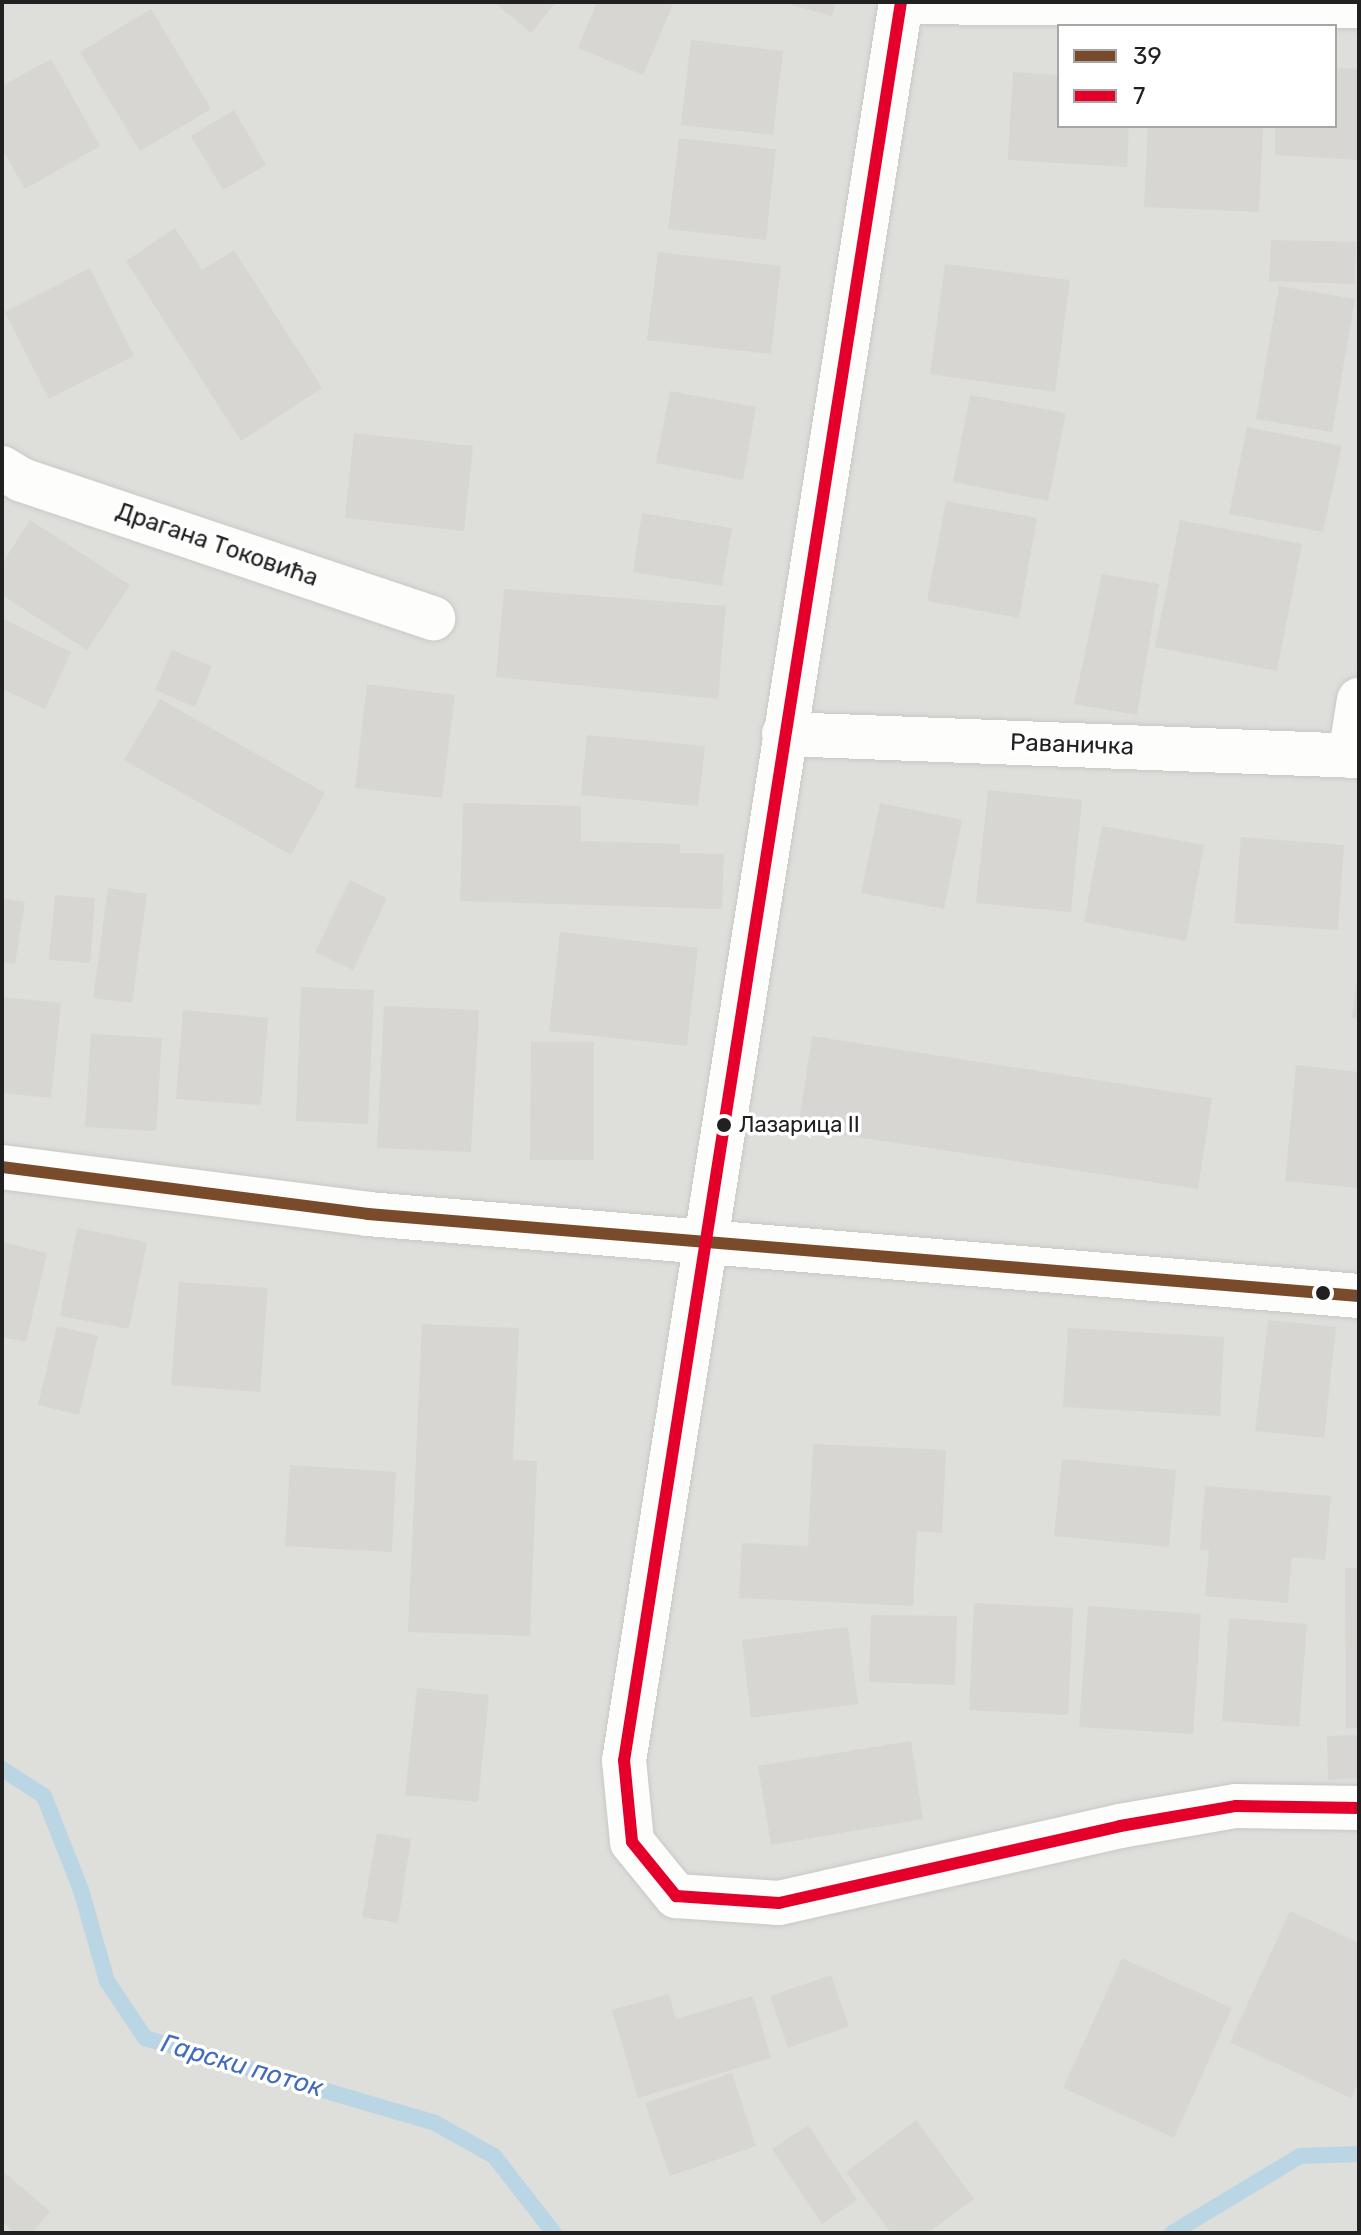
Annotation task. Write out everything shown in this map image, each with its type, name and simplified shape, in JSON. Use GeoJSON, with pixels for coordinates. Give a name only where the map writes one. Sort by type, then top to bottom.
{"type":"FeatureCollection","features":[{"type":"Feature","properties":{"kind":"street"},"geometry":{"type":"LineString","coordinates":[[1359,6],[901,2],[624,1760],[632,1842],[676,1896],[779,1903],[1120,1826],[1236,1806],[1359,1808]]}},
{"type":"Feature","properties":{"kind":"street","name":"Драгана Токовића"},"geometry":{"type":"LineString","coordinates":[[2,468],[22,480],[433,618]]}},
{"type":"Feature","properties":{"kind":"street"},"geometry":{"type":"LineString","coordinates":[[1354,756],[1359,700]]}},
{"type":"Feature","properties":{"kind":"street","name":"Раваничка"},"geometry":{"type":"LineString","coordinates":[[784,734],[1354,756]]}},
{"type":"Feature","properties":{"kind":"street"},"geometry":{"type":"LineString","coordinates":[[2,1167],[368,1214],[1359,1296]]}},
{"type":"Feature","properties":{"kind":"shaded area"},"geometry":{"type":"Polygon","coordinates":[[[2,2],[1359,2],[1359,2233],[2,2233],[2,2]]]}},
{"type":"Feature","properties":{"kind":"building"},"geometry":{"type":"Polygon","coordinates":[[[494,2],[556,2],[531,33],[494,2]]]}},
{"type":"Feature","properties":{"kind":"building"},"geometry":{"type":"Polygon","coordinates":[[[597,2],[674,2],[643,75],[578,48],[597,2]]]}},
{"type":"Feature","properties":{"kind":"building"},"geometry":{"type":"Polygon","coordinates":[[[781,2],[835,2],[832,16],[781,2]]]}},
{"type":"Feature","properties":{"kind":"building"},"geometry":{"type":"Polygon","coordinates":[[[151,9],[211,109],[140,151],[80,52],[151,9]]]}},
{"type":"Feature","properties":{"kind":"building"},"geometry":{"type":"Polygon","coordinates":[[[691,40],[783,51],[773,135],[681,125],[691,40]]]}},
{"type":"Feature","properties":{"kind":"building"},"geometry":{"type":"Polygon","coordinates":[[[51,59],[100,146],[25,189],[2,149],[2,86],[51,59]]]}},
{"type":"Feature","properties":{"kind":"building"},"geometry":{"type":"Polygon","coordinates":[[[1337,68],[1359,69],[1359,160],[1275,155],[1275,128],[1337,128],[1337,68]]]}},
{"type":"Feature","properties":{"kind":"building"},"geometry":{"type":"Polygon","coordinates":[[[1013,72],[1057,75],[1057,128],[1129,128],[1127,167],[1008,160],[1013,72]]]}},
{"type":"Feature","properties":{"kind":"building"},"geometry":{"type":"Polygon","coordinates":[[[234,110],[266,165],[223,190],[191,136],[234,110]]]}},
{"type":"Feature","properties":{"kind":"building"},"geometry":{"type":"Polygon","coordinates":[[[1148,128],[1263,128],[1259,212],[1144,207],[1148,128]]]}},
{"type":"Feature","properties":{"kind":"building"},"geometry":{"type":"Polygon","coordinates":[[[679,138],[776,149],[766,240],[668,229],[679,138]]]}},
{"type":"Feature","properties":{"kind":"building"},"geometry":{"type":"Polygon","coordinates":[[[175,228],[202,270],[234,250],[322,388],[241,441],[126,261],[175,228]]]}},
{"type":"Feature","properties":{"kind":"building"},"geometry":{"type":"Polygon","coordinates":[[[1271,240],[1356,242],[1355,284],[1269,281],[1271,240]]]}},
{"type":"Feature","properties":{"kind":"building"},"geometry":{"type":"Polygon","coordinates":[[[658,252],[781,266],[771,354],[647,340],[658,252]]]}},
{"type":"Feature","properties":{"kind":"building"},"geometry":{"type":"Polygon","coordinates":[[[945,264],[1070,280],[1055,392],[930,374],[945,264]]]}},
{"type":"Feature","properties":{"kind":"building"},"geometry":{"type":"Polygon","coordinates":[[[90,268],[134,356],[49,399],[5,312],[90,268]]]}},
{"type":"Feature","properties":{"kind":"building"},"geometry":{"type":"Polygon","coordinates":[[[1279,286],[1355,299],[1332,432],[1256,419],[1279,286]]]}},
{"type":"Feature","properties":{"kind":"building"},"geometry":{"type":"Polygon","coordinates":[[[670,391],[756,407],[743,480],[656,463],[670,391]]]}},
{"type":"Feature","properties":{"kind":"building"},"geometry":{"type":"Polygon","coordinates":[[[970,395],[1066,413],[1048,501],[953,482],[970,395]]]}},
{"type":"Feature","properties":{"kind":"building"},"geometry":{"type":"Polygon","coordinates":[[[1247,427],[1342,446],[1323,532],[1229,514],[1247,427]]]}},
{"type":"Feature","properties":{"kind":"building"},"geometry":{"type":"Polygon","coordinates":[[[354,433],[473,446],[464,531],[345,518],[354,433]]]}},
{"type":"Feature","properties":{"kind":"building"},"geometry":{"type":"Polygon","coordinates":[[[946,501],[1037,518],[1019,618],[927,601],[946,501]]]}},
{"type":"Feature","properties":{"kind":"building"},"geometry":{"type":"Polygon","coordinates":[[[642,513],[732,528],[722,586],[633,572],[642,513]]]}},
{"type":"Feature","properties":{"kind":"building"},"geometry":{"type":"Polygon","coordinates":[[[30,520],[130,585],[87,650],[2,595],[2,564],[30,520]]]}},
{"type":"Feature","properties":{"kind":"building"},"geometry":{"type":"Polygon","coordinates":[[[1180,520],[1302,544],[1277,671],[1155,647],[1180,520]]]}},
{"type":"Feature","properties":{"kind":"building"},"geometry":{"type":"Polygon","coordinates":[[[1102,574],[1159,584],[1137,715],[1074,704],[1102,574]]]}},
{"type":"Feature","properties":{"kind":"building"},"geometry":{"type":"Polygon","coordinates":[[[504,589],[726,606],[718,699],[496,677],[504,589]]]}},
{"type":"Feature","properties":{"kind":"building"},"geometry":{"type":"Polygon","coordinates":[[[2,618],[71,652],[45,709],[2,689],[2,618]]]}},
{"type":"Feature","properties":{"kind":"building"},"geometry":{"type":"Polygon","coordinates":[[[172,650],[212,666],[195,707],[155,690],[172,650]]]}},
{"type":"Feature","properties":{"kind":"building"},"geometry":{"type":"Polygon","coordinates":[[[367,684],[455,695],[442,798],[355,788],[367,684]]]}},
{"type":"Feature","properties":{"kind":"building"},"geometry":{"type":"Polygon","coordinates":[[[160,699],[325,793],[291,855],[124,760],[160,699]]]}},
{"type":"Feature","properties":{"kind":"building"},"geometry":{"type":"Polygon","coordinates":[[[587,735],[705,746],[698,806],[581,795],[587,735]]]}},
{"type":"Feature","properties":{"kind":"building"},"geometry":{"type":"Polygon","coordinates":[[[988,790],[1082,800],[1071,912],[976,903],[988,790]]]}},
{"type":"Feature","properties":{"kind":"building"},"geometry":{"type":"Polygon","coordinates":[[[463,803],[581,806],[581,841],[680,844],[680,853],[724,854],[722,909],[460,901],[463,803]]]}},
{"type":"Feature","properties":{"kind":"building"},"geometry":{"type":"Polygon","coordinates":[[[880,803],[962,820],[944,909],[861,893],[880,803]]]}},
{"type":"Feature","properties":{"kind":"building"},"geometry":{"type":"Polygon","coordinates":[[[1102,826],[1204,845],[1186,941],[1084,922],[1102,826]]]}},
{"type":"Feature","properties":{"kind":"building"},"geometry":{"type":"Polygon","coordinates":[[[1241,837],[1344,845],[1338,930],[1234,923],[1241,837]]]}},
{"type":"Feature","properties":{"kind":"building"},"geometry":{"type":"Polygon","coordinates":[[[350,880],[387,898],[353,970],[315,952],[350,880]]]}},
{"type":"Feature","properties":{"kind":"building"},"geometry":{"type":"Polygon","coordinates":[[[108,888],[147,894],[132,1003],[93,998],[108,888]]]}},
{"type":"Feature","properties":{"kind":"building"},"geometry":{"type":"Polygon","coordinates":[[[55,895],[95,898],[90,963],[49,960],[55,895]]]}},
{"type":"Feature","properties":{"kind":"building"},"geometry":{"type":"Polygon","coordinates":[[[2,898],[25,902],[15,964],[2,962],[2,898]]]}},
{"type":"Feature","properties":{"kind":"building"},"geometry":{"type":"Polygon","coordinates":[[[560,932],[698,948],[687,1046],[549,1031],[560,932]]]}},
{"type":"Feature","properties":{"kind":"building"},"geometry":{"type":"Polygon","coordinates":[[[1359,978],[1359,1018],[1352,1017],[1359,978]]]}},
{"type":"Feature","properties":{"kind":"building"},"geometry":{"type":"Polygon","coordinates":[[[301,987],[374,990],[368,1124],[296,1121],[301,987]]]}},
{"type":"Feature","properties":{"kind":"building"},"geometry":{"type":"Polygon","coordinates":[[[2,997],[61,1003],[51,1098],[2,1093],[2,997]]]}},
{"type":"Feature","properties":{"kind":"building"},"geometry":{"type":"Polygon","coordinates":[[[384,1006],[479,1010],[471,1152],[377,1148],[384,1006]]]}},
{"type":"Feature","properties":{"kind":"building"},"geometry":{"type":"Polygon","coordinates":[[[183,1010],[268,1018],[261,1105],[176,1099],[183,1010]]]}},
{"type":"Feature","properties":{"kind":"building"},"geometry":{"type":"Polygon","coordinates":[[[91,1034],[162,1038],[156,1131],[85,1127],[91,1034]]]}},
{"type":"Feature","properties":{"kind":"building"},"geometry":{"type":"Polygon","coordinates":[[[812,1036],[1212,1098],[1198,1189],[798,1128],[812,1036]]]}},
{"type":"Feature","properties":{"kind":"building"},"geometry":{"type":"Polygon","coordinates":[[[531,1042],[594,1042],[594,1160],[530,1160],[531,1042]]]}},
{"type":"Feature","properties":{"kind":"building"},"geometry":{"type":"Polygon","coordinates":[[[1296,1065],[1359,1072],[1359,1188],[1285,1181],[1296,1065]]]}},
{"type":"Feature","properties":{"kind":"building"},"geometry":{"type":"Polygon","coordinates":[[[77,1228],[147,1242],[129,1329],[60,1316],[77,1228]]]}},
{"type":"Feature","properties":{"kind":"building"},"geometry":{"type":"Polygon","coordinates":[[[2,1242],[47,1253],[26,1342],[2,1337],[2,1242]]]}},
{"type":"Feature","properties":{"kind":"building"},"geometry":{"type":"Polygon","coordinates":[[[179,1282],[268,1288],[260,1392],[171,1385],[179,1282]]]}},
{"type":"Feature","properties":{"kind":"building"},"geometry":{"type":"Polygon","coordinates":[[[1268,1320],[1336,1327],[1324,1438],[1255,1431],[1268,1320]]]}},
{"type":"Feature","properties":{"kind":"building"},"geometry":{"type":"Polygon","coordinates":[[[422,1324],[519,1328],[513,1460],[537,1461],[530,1636],[408,1632],[422,1324]]]}},
{"type":"Feature","properties":{"kind":"building"},"geometry":{"type":"Polygon","coordinates":[[[57,1326],[98,1336],[79,1415],[38,1405],[57,1326]]]}},
{"type":"Feature","properties":{"kind":"building"},"geometry":{"type":"Polygon","coordinates":[[[1068,1328],[1224,1337],[1220,1416],[1063,1407],[1068,1328]]]}},
{"type":"Feature","properties":{"kind":"building"},"geometry":{"type":"Polygon","coordinates":[[[813,1444],[946,1450],[942,1533],[917,1531],[913,1606],[739,1598],[742,1543],[808,1546],[813,1444]]]}},
{"type":"Feature","properties":{"kind":"building"},"geometry":{"type":"Polygon","coordinates":[[[1062,1459],[1176,1470],[1169,1547],[1054,1536],[1062,1459]]]}},
{"type":"Feature","properties":{"kind":"building"},"geometry":{"type":"Polygon","coordinates":[[[290,1465],[396,1472],[392,1552],[285,1546],[290,1465]]]}},
{"type":"Feature","properties":{"kind":"building"},"geometry":{"type":"Polygon","coordinates":[[[1205,1486],[1331,1496],[1325,1560],[1292,1557],[1288,1603],[1205,1596],[1209,1550],[1200,1550],[1205,1486]]]}},
{"type":"Feature","properties":{"kind":"building"},"geometry":{"type":"Polygon","coordinates":[[[1345,1568],[1359,1568],[1359,1728],[1346,1728],[1345,1568]]]}},
{"type":"Feature","properties":{"kind":"building"},"geometry":{"type":"Polygon","coordinates":[[[974,1603],[1073,1608],[1068,1715],[969,1710],[974,1603]]]}},
{"type":"Feature","properties":{"kind":"building"},"geometry":{"type":"Polygon","coordinates":[[[1088,1606],[1201,1614],[1193,1734],[1079,1727],[1088,1606]]]}},
{"type":"Feature","properties":{"kind":"building"},"geometry":{"type":"Polygon","coordinates":[[[871,1615],[957,1616],[955,1685],[869,1682],[871,1615]]]}},
{"type":"Feature","properties":{"kind":"building"},"geometry":{"type":"Polygon","coordinates":[[[1229,1618],[1307,1624],[1299,1727],[1222,1721],[1229,1618]]]}},
{"type":"Feature","properties":{"kind":"building"},"geometry":{"type":"Polygon","coordinates":[[[848,1627],[858,1704],[751,1718],[742,1640],[848,1627]]]}},
{"type":"Feature","properties":{"kind":"building"},"geometry":{"type":"Polygon","coordinates":[[[417,1688],[489,1695],[478,1802],[405,1795],[417,1688]]]}},
{"type":"Feature","properties":{"kind":"building"},"geometry":{"type":"Polygon","coordinates":[[[1359,1735],[1359,1778],[1328,1780],[1327,1736],[1359,1735]]]}},
{"type":"Feature","properties":{"kind":"building"},"geometry":{"type":"Polygon","coordinates":[[[911,1741],[923,1819],[771,1845],[758,1766],[911,1741]]]}},
{"type":"Feature","properties":{"kind":"building"},"geometry":{"type":"Polygon","coordinates":[[[377,1833],[411,1839],[398,1923],[362,1917],[377,1833]]]}},
{"type":"Feature","properties":{"kind":"building"},"geometry":{"type":"Polygon","coordinates":[[[1290,1911],[1359,1943],[1359,2081],[1351,2098],[1230,2042],[1290,1911]]]}},
{"type":"Feature","properties":{"kind":"building"},"geometry":{"type":"Polygon","coordinates":[[[1122,1958],[1232,2008],[1174,2138],[1063,2088],[1122,1958]]]}},
{"type":"Feature","properties":{"kind":"building"},"geometry":{"type":"Polygon","coordinates":[[[831,1975],[849,2026],[788,2048],[770,1996],[831,1975]]]}},
{"type":"Feature","properties":{"kind":"building"},"geometry":{"type":"Polygon","coordinates":[[[669,1994],[676,2019],[753,1996],[771,2058],[638,2098],[612,2010],[669,1994]]]}},
{"type":"Feature","properties":{"kind":"building"},"geometry":{"type":"Polygon","coordinates":[[[732,2073],[756,2146],[670,2176],[645,2103],[732,2073]]]}},
{"type":"Feature","properties":{"kind":"building"},"geometry":{"type":"Polygon","coordinates":[[[916,2120],[974,2199],[928,2233],[891,2233],[846,2172],[916,2120]]]}},
{"type":"Feature","properties":{"kind":"building"},"geometry":{"type":"Polygon","coordinates":[[[808,2125],[857,2200],[822,2224],[772,2149],[808,2125]]]}},
{"type":"Feature","properties":{"kind":"building"},"geometry":{"type":"Polygon","coordinates":[[[2,2171],[50,2211],[32,2233],[15,2233],[2,2222],[2,2171]]]}},
{"type":"Feature","properties":{"kind":"waterway","name":"Гарски поток"},"geometry":{"type":"LineString","coordinates":[[2,1769],[44,1796],[81,1890],[107,1981],[145,2038],[435,2123],[494,2156],[554,2233]]}},
{"type":"Feature","properties":{"kind":"waterway","name":"Гарски поток"},"geometry":{"type":"LineString","coordinates":[[1172,2233],[1300,2156],[1359,2154]]}},
{"type":"Feature","properties":{"kind":"transit line","name":"7"},"geometry":{"type":"LineString","coordinates":[[901,2],[624,1760],[632,1842],[676,1896],[779,1903],[1120,1826],[1236,1806],[1359,1808]]}},
{"type":"Feature","properties":{"kind":"transit line","name":"39"},"geometry":{"type":"LineString","coordinates":[[2,1167],[368,1214],[1359,1296]]}},
{"type":"Feature","properties":{"kind":"place","name":"Лазарица II"},"geometry":{"type":"Point","coordinates":[724,1125]}}]}
